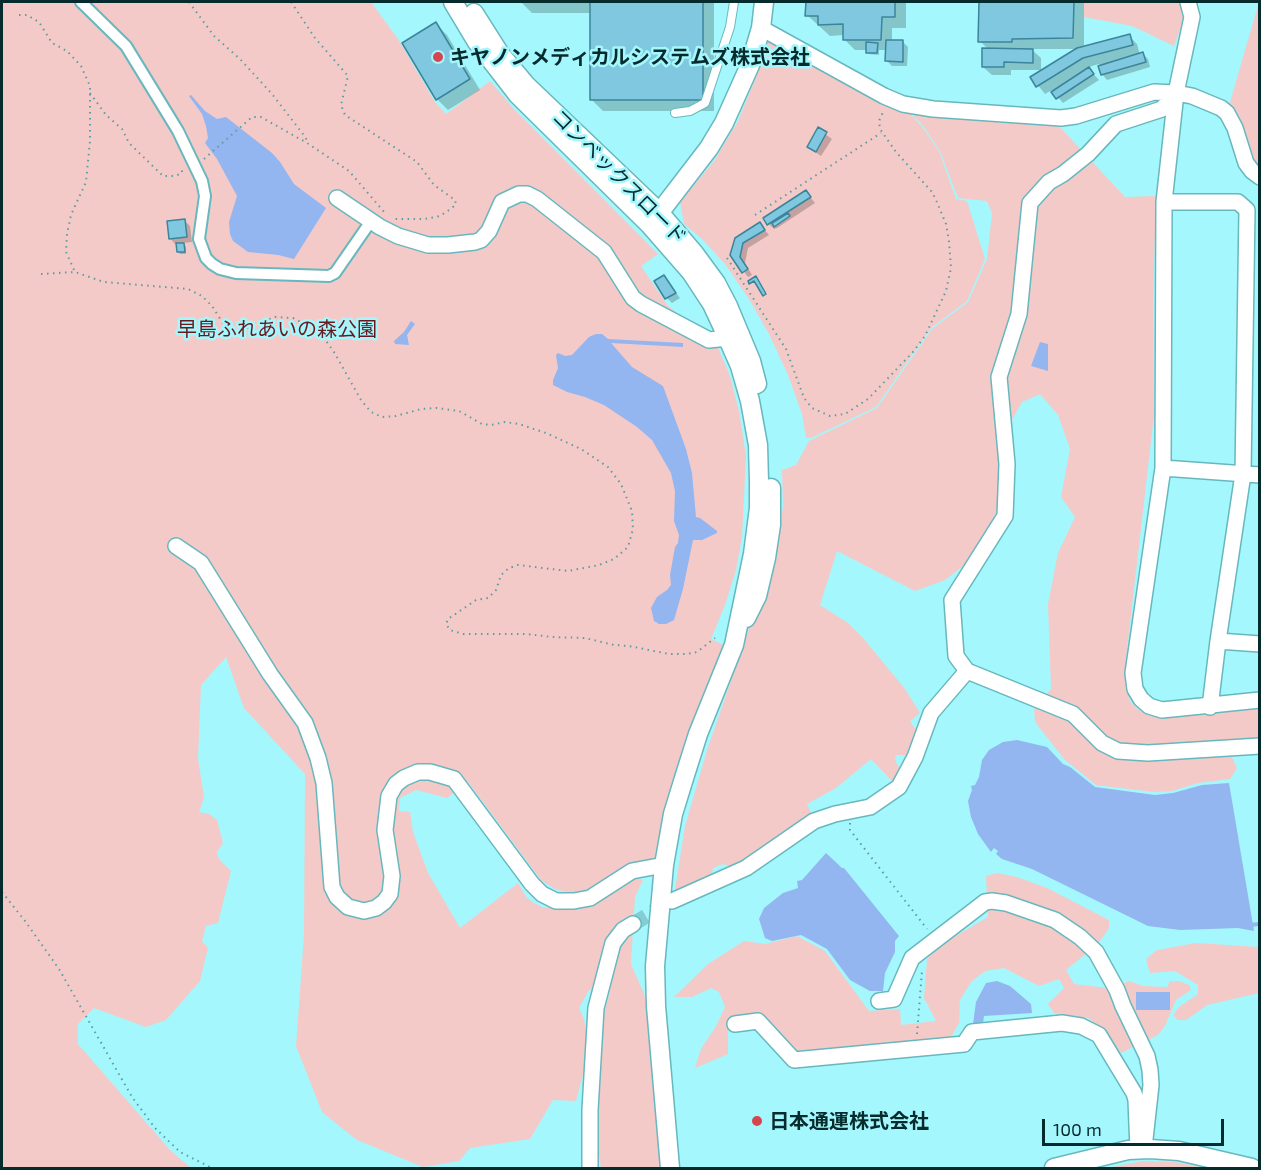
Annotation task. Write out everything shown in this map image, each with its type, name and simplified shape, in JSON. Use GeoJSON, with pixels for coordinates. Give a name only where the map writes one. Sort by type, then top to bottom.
{"type":"FeatureCollection","features":[{"type":"Feature","properties":{"kind":"street"},"geometry":{"type":"LineString","coordinates":[[81,2],[113,32],[137,63],[167,111],[202,181],[205,196],[200,226],[201,248],[206,258],[220,269],[236,273],[329,276],[335,273],[371,221]]}},
{"type":"Feature","properties":{"kind":"street","name":"コンベックスロード"},"geometry":{"type":"LineString","coordinates":[[453,2],[482,50],[518,95],[694,253],[716,282],[751,361],[766,420],[771,479],[771,525],[757,596],[734,645]]}},
{"type":"Feature","properties":{"kind":"street","name":"コンベックスロード"},"geometry":{"type":"LineString","coordinates":[[467,2],[500,54],[526,85],[655,219]]}},
{"type":"Feature","properties":{"kind":"street"},"geometry":{"type":"LineString","coordinates":[[670,1168],[656,1006],[655,966],[664,865],[673,814],[688,765],[734,645],[753,554],[759,508],[759,482],[758,445],[750,401],[740,366],[712,304],[655,219],[709,148],[724,123],[750,65],[761,28],[764,2]]}},
{"type":"Feature","properties":{"kind":"street"},"geometry":{"type":"LineString","coordinates":[[1188,2],[1192,17],[1176,93],[1164,202],[1163,468],[1133,673],[1135,689],[1141,699],[1149,706],[1162,710],[1260,700]]}},
{"type":"Feature","properties":{"kind":"street"},"geometry":{"type":"LineString","coordinates":[[761,28],[892,99],[903,104],[933,109],[1060,118],[1076,116],[1154,92],[1192,96],[1221,108],[1227,113],[1235,128],[1246,163],[1260,177]]}},
{"type":"Feature","properties":{"kind":"street"},"geometry":{"type":"LineString","coordinates":[[1176,93],[1162,109],[1116,124],[1088,154],[1049,182],[1030,203],[1019,314],[999,377],[1007,464],[1005,516],[952,600],[956,656],[967,670],[1073,714],[1102,743],[1118,751],[1148,753],[1260,746]]}},
{"type":"Feature","properties":{"kind":"street"},"geometry":{"type":"LineString","coordinates":[[337,198],[371,221],[401,237],[428,245],[475,243],[481,240],[489,231],[502,202],[519,194],[527,194],[537,199],[604,252],[633,298],[640,304],[709,340],[728,338]]}},
{"type":"Feature","properties":{"kind":"street"},"geometry":{"type":"LineString","coordinates":[[1164,202],[1238,201],[1247,210],[1252,309],[1243,474],[1210,706]]}},
{"type":"Feature","properties":{"kind":"street"},"geometry":{"type":"LineString","coordinates":[[1163,468],[1260,476]]}},
{"type":"Feature","properties":{"kind":"street"},"geometry":{"type":"LineString","coordinates":[[176,546],[201,563],[270,674],[305,723],[318,758],[324,783],[332,887],[348,907],[364,911],[376,908],[390,894],[393,876],[385,830],[388,796],[396,784],[418,772],[430,772],[454,779],[532,884],[542,894],[556,901],[590,898],[632,871],[664,865]]}},
{"type":"Feature","properties":{"kind":"street"},"geometry":{"type":"LineString","coordinates":[[1218,641],[1260,644]]}},
{"type":"Feature","properties":{"kind":"street"},"geometry":{"type":"LineString","coordinates":[[672,901],[753,864],[814,821],[870,807],[899,787],[915,756],[931,713],[967,670]]}},
{"type":"Feature","properties":{"kind":"street"},"geometry":{"type":"LineString","coordinates":[[879,1001],[894,999],[912,958],[985,902],[992,901],[1031,911],[1055,920],[1080,937],[1096,952],[1117,990],[1149,1063],[1151,1085],[1141,1150]]}},
{"type":"Feature","properties":{"kind":"street"},"geometry":{"type":"LineString","coordinates":[[590,1168],[590,1110],[596,1008],[613,943],[623,930],[633,924]]}},
{"type":"Feature","properties":{"kind":"street"},"geometry":{"type":"LineString","coordinates":[[735,1024],[758,1021],[794,1060],[964,1044],[972,1032],[1062,1023],[1092,1030],[1099,1035],[1134,1093],[1141,1150]]}},
{"type":"Feature","properties":{"kind":"street"},"geometry":{"type":"LineString","coordinates":[[1054,1168],[1128,1150],[1179,1151],[1226,1165],[1252,1168]]}},
{"type":"Feature","properties":{"kind":"lane"},"geometry":{"type":"LineString","coordinates":[[675,113],[690,111],[705,104],[730,27],[734,2]]}},
{"type":"Feature","properties":{"kind":"path"},"geometry":{"type":"LineString","coordinates":[[189,2],[214,36],[240,58],[272,94],[306,138],[307,143]]}},
{"type":"Feature","properties":{"kind":"path"},"geometry":{"type":"LineString","coordinates":[[291,2],[315,38],[348,76],[341,105],[345,115],[417,162],[434,185],[455,200],[456,204],[440,216],[391,219]]}},
{"type":"Feature","properties":{"kind":"path"},"geometry":{"type":"LineString","coordinates":[[19,15],[27,15],[39,22],[52,43],[67,51],[81,66],[90,86],[90,141],[86,182],[71,215],[67,234],[66,252],[75,272]]}},
{"type":"Feature","properties":{"kind":"path"},"geometry":{"type":"LineString","coordinates":[[90,93],[106,115],[122,129],[129,143],[163,176],[176,176],[182,172],[180,160],[188,154]]}},
{"type":"Feature","properties":{"kind":"path"},"geometry":{"type":"LineString","coordinates":[[727,258],[786,349],[804,398],[812,408],[823,414],[837,416],[854,410],[868,399],[913,352],[925,336],[946,291],[951,268],[950,241],[946,224],[932,192],[902,159],[880,129],[880,116],[892,99]]}},
{"type":"Feature","properties":{"kind":"path"},"geometry":{"type":"LineString","coordinates":[[199,163],[252,117],[261,117],[350,171],[391,219],[401,237]]}},
{"type":"Feature","properties":{"kind":"path"},"geometry":{"type":"LineString","coordinates":[[755,214],[882,132]]}},
{"type":"Feature","properties":{"kind":"path"},"geometry":{"type":"LineString","coordinates":[[41,274],[75,272],[104,282],[188,289],[202,296],[231,332],[237,332],[275,317],[293,318],[309,326],[324,338],[361,400],[371,412],[382,417],[437,408],[459,411],[482,424],[505,422],[519,424],[582,449],[608,467],[621,484],[632,511],[633,529],[628,547],[614,560],[568,571],[518,565],[509,568],[501,575],[496,590],[488,598],[476,600],[448,619],[446,624],[450,630],[463,634],[527,634],[552,638],[585,638],[669,654],[697,652],[715,638]]}},
{"type":"Feature","properties":{"kind":"path"},"geometry":{"type":"LineString","coordinates":[[849,812],[850,830],[929,943],[917,1023],[918,1048]]}},
{"type":"Feature","properties":{"kind":"path"},"geometry":{"type":"LineString","coordinates":[[2,892],[26,921],[59,969],[132,1097],[156,1128],[180,1152],[212,1168]]}},
{"type":"Feature","properties":{"kind":"green space","name":"早島ふれあいの森公園"},"geometry":{"type":"Polygon","coordinates":[[[2,2],[371,2],[398,39],[435,102],[446,114],[490,81],[514,109],[658,254],[641,266],[668,306],[702,332],[711,331],[730,376],[739,411],[746,456],[742,537],[736,570],[711,639],[726,646],[659,854],[591,889],[571,893],[555,889],[541,880],[468,782],[447,798],[416,790],[400,798],[399,811],[410,812],[413,832],[428,873],[460,928],[518,883],[527,898],[542,907],[572,910],[589,905],[633,878],[643,880],[635,897],[631,964],[648,1003],[661,1168],[601,1168],[595,1130],[598,1033],[610,992],[599,985],[589,990],[579,1008],[584,1019],[589,1051],[576,1101],[553,1100],[530,1139],[470,1148],[459,1161],[423,1167],[357,1140],[322,1112],[296,1046],[304,935],[305,774],[244,708],[226,657],[201,685],[198,759],[204,797],[199,812],[209,814],[217,820],[223,843],[217,852],[219,859],[231,871],[218,923],[206,926],[202,941],[208,948],[200,981],[166,1020],[146,1027],[94,1008],[78,1024],[78,1044],[170,1150],[191,1168],[2,1168],[2,2]]]}},
{"type":"Feature","properties":{"kind":"green space"},"geometry":{"type":"Polygon","coordinates":[[[1084,2],[1181,2],[1185,16],[1174,46],[1132,26],[1084,17],[1084,2]]]}},
{"type":"Feature","properties":{"kind":"green space"},"geometry":{"type":"Polygon","coordinates":[[[1259,2],[1259,171],[1253,164],[1228,109],[1259,2]]]}},
{"type":"Feature","properties":{"kind":"green space"},"geometry":{"type":"Polygon","coordinates":[[[769,38],[911,111],[912,116],[939,151],[956,199],[967,201],[985,259],[967,301],[931,328],[876,407],[811,438],[806,438],[802,414],[788,375],[769,334],[725,264],[702,239],[684,224],[680,202],[714,161],[738,121],[763,60],[769,38]]]}},
{"type":"Feature","properties":{"kind":"green space"},"geometry":{"type":"Polygon","coordinates":[[[913,112],[944,118],[1059,126],[1125,197],[1156,196],[1153,304],[1154,415],[1126,658],[1126,686],[1130,701],[1137,709],[1149,716],[1171,717],[1259,707],[1259,740],[1231,755],[1237,768],[1230,779],[1198,783],[1172,791],[1154,792],[1096,785],[1064,759],[1035,722],[1034,709],[1051,689],[1048,604],[1058,553],[1075,517],[1061,497],[1070,449],[1058,415],[1040,394],[1022,402],[1002,437],[997,511],[971,560],[945,580],[915,591],[837,551],[820,605],[848,623],[863,638],[905,689],[920,713],[910,721],[918,733],[910,755],[896,755],[895,760],[901,771],[894,783],[871,759],[836,788],[807,804],[813,817],[736,868],[723,864],[713,868],[711,877],[674,896],[685,826],[707,750],[778,545],[783,506],[782,470],[796,465],[809,441],[877,408],[932,329],[968,302],[987,259],[992,213],[987,201],[958,198],[940,151],[921,123],[913,116],[913,112]]]}},
{"type":"Feature","properties":{"kind":"green space"},"geometry":{"type":"Polygon","coordinates":[[[997,873],[1017,877],[1047,888],[1109,920],[1109,928],[1098,944],[1066,970],[1074,984],[1108,988],[1130,981],[1142,986],[1167,987],[1170,981],[1179,981],[1189,985],[1191,990],[1176,1000],[1165,1026],[1158,1035],[1121,1053],[1106,1031],[1088,1018],[1054,1013],[1048,1004],[1064,988],[1059,979],[1039,986],[1004,968],[985,971],[971,982],[960,1000],[959,1023],[950,1039],[797,1057],[759,1016],[731,1024],[728,1032],[728,1054],[695,1068],[701,1049],[725,1007],[719,992],[711,988],[692,997],[674,997],[708,964],[744,941],[765,944],[797,936],[825,951],[869,1011],[900,1009],[901,1025],[936,1021],[924,998],[927,959],[944,943],[988,917],[986,876],[997,873]]]}},
{"type":"Feature","properties":{"kind":"green space"},"geometry":{"type":"Polygon","coordinates":[[[1196,943],[1259,947],[1259,993],[1207,1005],[1186,1020],[1178,1020],[1173,1015],[1179,1007],[1198,994],[1198,985],[1175,971],[1150,973],[1146,959],[1157,950],[1196,943]]]}},
{"type":"Feature","properties":{"kind":"green space"},"geometry":{"type":"Polygon","coordinates":[[[1143,1161],[1175,1162],[1205,1168],[1108,1168],[1143,1161]]]}},
{"type":"Feature","properties":{"kind":"water"},"geometry":{"type":"Polygon","coordinates":[[[191,95],[205,111],[217,119],[226,117],[272,153],[294,184],[326,208],[294,259],[248,252],[233,241],[229,222],[237,196],[217,159],[205,143],[208,138],[206,126],[202,114],[189,96],[191,95]]]}},
{"type":"Feature","properties":{"kind":"water"},"geometry":{"type":"Polygon","coordinates":[[[411,321],[415,324],[407,335],[409,345],[395,344],[394,341],[411,321]]]}},
{"type":"Feature","properties":{"kind":"water"},"geometry":{"type":"Polygon","coordinates":[[[602,334],[608,339],[683,343],[683,347],[611,343],[632,367],[663,386],[686,449],[692,473],[696,517],[717,531],[702,540],[693,540],[674,620],[666,624],[654,621],[651,608],[657,597],[671,585],[670,575],[675,547],[678,543],[679,535],[674,521],[675,491],[671,473],[652,440],[637,427],[604,405],[553,385],[558,368],[556,355],[558,353],[565,356],[572,355],[589,337],[602,334]]]}},
{"type":"Feature","properties":{"kind":"water"},"geometry":{"type":"Polygon","coordinates":[[[1040,342],[1048,344],[1048,371],[1031,366],[1040,342]]]}},
{"type":"Feature","properties":{"kind":"water"},"geometry":{"type":"Polygon","coordinates":[[[1017,740],[1047,747],[1063,764],[1095,787],[1155,795],[1202,785],[1229,783],[1254,931],[1238,928],[1180,930],[1148,926],[1032,869],[1002,859],[996,854],[998,851],[994,848],[991,852],[978,834],[971,817],[968,801],[971,786],[975,785],[979,777],[982,760],[989,750],[1003,742],[1017,740]]]}},
{"type":"Feature","properties":{"kind":"water"},"geometry":{"type":"Polygon","coordinates":[[[826,853],[844,868],[899,936],[895,941],[895,952],[885,973],[883,991],[870,991],[850,980],[827,949],[801,935],[772,941],[765,938],[759,919],[764,908],[783,893],[798,888],[797,881],[802,880],[826,853]]]}},
{"type":"Feature","properties":{"kind":"water"},"geometry":{"type":"Polygon","coordinates":[[[997,981],[1010,986],[1031,1004],[1032,1013],[984,1016],[983,1023],[973,1024],[976,1002],[986,983],[997,981]]]}},
{"type":"Feature","properties":{"kind":"water"},"geometry":{"type":"Polygon","coordinates":[[[1136,992],[1170,992],[1170,1010],[1136,1010],[1136,992]]]}},
{"type":"Feature","properties":{"kind":"building"},"geometry":{"type":"Polygon","coordinates":[[[590,2],[703,2],[703,100],[590,100],[590,2]]]}},
{"type":"Feature","properties":{"kind":"building"},"geometry":{"type":"Polygon","coordinates":[[[806,2],[895,2],[895,17],[882,17],[881,40],[843,40],[843,24],[818,25],[818,16],[805,16],[806,2]]]}},
{"type":"Feature","properties":{"kind":"building"},"geometry":{"type":"Polygon","coordinates":[[[979,2],[1074,2],[1073,38],[978,42],[979,2]]]}},
{"type":"Feature","properties":{"kind":"building"},"geometry":{"type":"Polygon","coordinates":[[[436,22],[470,79],[436,100],[402,43],[436,22]]]}},
{"type":"Feature","properties":{"kind":"building"},"geometry":{"type":"Polygon","coordinates":[[[1130,34],[1133,45],[1083,58],[1036,87],[1030,77],[1077,48],[1130,34]]]}},
{"type":"Feature","properties":{"kind":"building"},"geometry":{"type":"Polygon","coordinates":[[[886,40],[903,40],[903,62],[885,61],[886,40]]]}},
{"type":"Feature","properties":{"kind":"building"},"geometry":{"type":"Polygon","coordinates":[[[866,42],[878,43],[877,53],[866,53],[866,42]]]}},
{"type":"Feature","properties":{"kind":"building"},"geometry":{"type":"Polygon","coordinates":[[[982,48],[1033,49],[1033,63],[1004,62],[1004,67],[982,67],[982,48]]]}},
{"type":"Feature","properties":{"kind":"building"},"geometry":{"type":"Polygon","coordinates":[[[1143,52],[1146,62],[1101,75],[1098,66],[1143,52]]]}},
{"type":"Feature","properties":{"kind":"building"},"geometry":{"type":"Polygon","coordinates":[[[1089,67],[1094,74],[1056,99],[1051,92],[1089,67]]]}},
{"type":"Feature","properties":{"kind":"building"},"geometry":{"type":"Polygon","coordinates":[[[818,127],[827,132],[816,152],[807,147],[818,127]]]}},
{"type":"Feature","properties":{"kind":"building"},"geometry":{"type":"Polygon","coordinates":[[[806,190],[811,197],[767,225],[763,218],[806,190]]]}},
{"type":"Feature","properties":{"kind":"building"},"geometry":{"type":"Polygon","coordinates":[[[788,213],[790,216],[774,227],[772,223],[788,213]]]}},
{"type":"Feature","properties":{"kind":"building"},"geometry":{"type":"Polygon","coordinates":[[[185,219],[187,237],[169,239],[167,221],[185,219]]]}},
{"type":"Feature","properties":{"kind":"building"},"geometry":{"type":"Polygon","coordinates":[[[760,222],[765,230],[743,243],[740,257],[748,269],[742,273],[730,255],[735,238],[760,222]]]}},
{"type":"Feature","properties":{"kind":"building"},"geometry":{"type":"Polygon","coordinates":[[[176,243],[184,243],[185,252],[177,252],[176,243]]]}},
{"type":"Feature","properties":{"kind":"building"},"geometry":{"type":"Polygon","coordinates":[[[664,275],[676,293],[665,299],[654,281],[664,275]]]}},
{"type":"Feature","properties":{"kind":"building"},"geometry":{"type":"Polygon","coordinates":[[[756,276],[766,294],[763,296],[754,281],[749,284],[748,281],[756,276]]]}},
{"type":"Feature","properties":{"kind":"waterway"},"geometry":{"type":"LineString","coordinates":[[1248,925],[1260,924]]}},
{"type":"Feature","properties":{"kind":"tunnel"},"geometry":{"type":"LineString","coordinates":[[633,924],[667,904]]}},
{"type":"Feature","properties":{"kind":"place","name":"キヤノンメディカルシステムズ株式会社"},"geometry":{"type":"Point","coordinates":[438,57]}},
{"type":"Feature","properties":{"kind":"place","name":"日本通運株式会社"},"geometry":{"type":"Point","coordinates":[757,1121]}}]}
